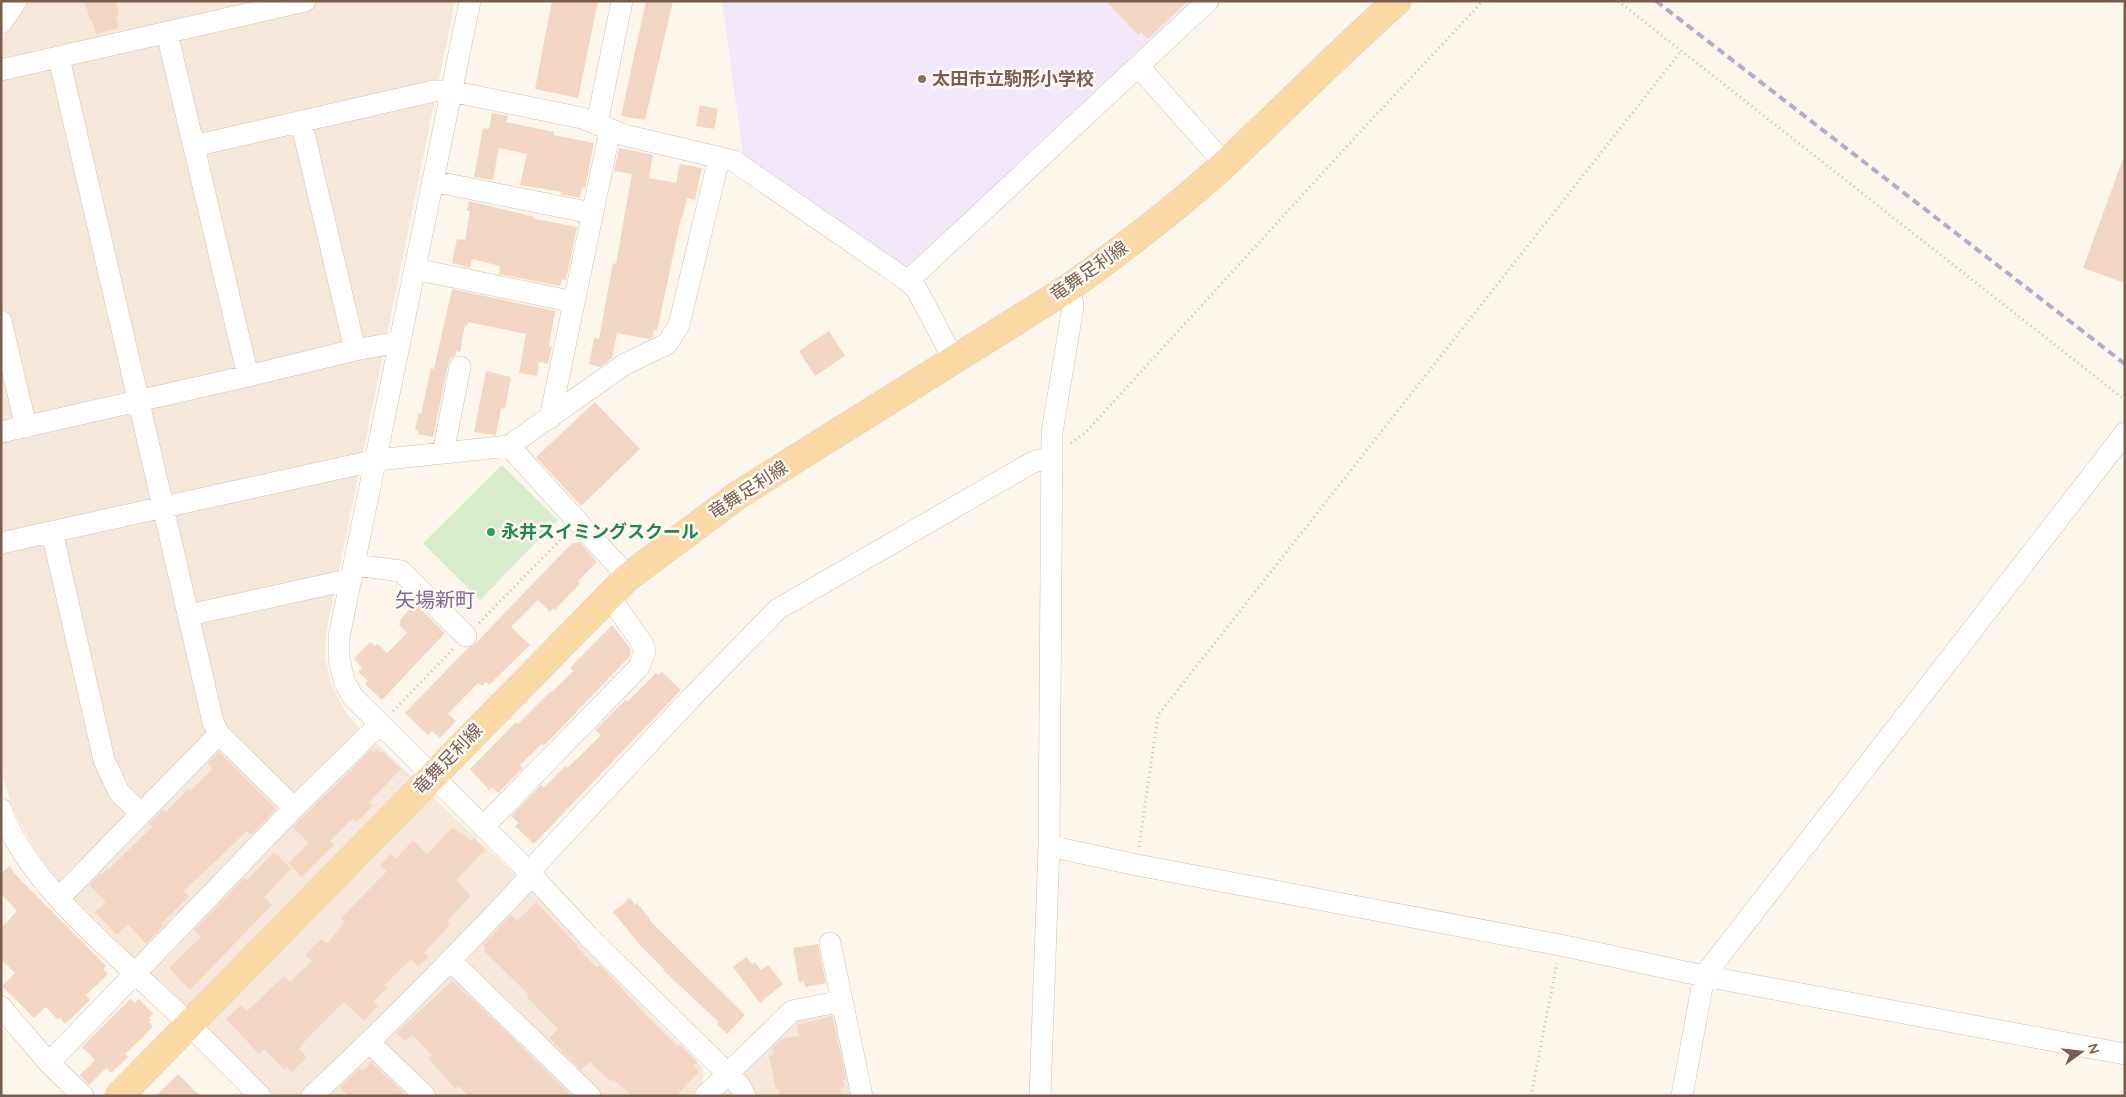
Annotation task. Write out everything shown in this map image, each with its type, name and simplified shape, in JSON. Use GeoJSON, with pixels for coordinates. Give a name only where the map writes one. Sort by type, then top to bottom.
{"type":"FeatureCollection","features":[{"type":"Feature","properties":{"kind":"main road","name":"竜舞足利線"},"geometry":{"type":"LineString","coordinates":[[119,1096],[618,586],[738,495],[1070,287],[1116,254],[1225,164],[1344,48],[1397,1]]}},
{"type":"Feature","properties":{"kind":"street"},"geometry":{"type":"LineString","coordinates":[[1,23],[16,1]]}},
{"type":"Feature","properties":{"kind":"street"},"geometry":{"type":"LineString","coordinates":[[1,70],[305,1]]}},
{"type":"Feature","properties":{"kind":"street"},"geometry":{"type":"LineString","coordinates":[[470,1],[399,342],[377,460],[339,637],[339,658],[344,681],[353,697],[379,725],[530,874],[588,937],[740,1086],[745,1096]]}},
{"type":"Feature","properties":{"kind":"street"},"geometry":{"type":"LineString","coordinates":[[550,418],[592,213],[622,1]]}},
{"type":"Feature","properties":{"kind":"street"},"geometry":{"type":"LineString","coordinates":[[908,281],[1208,1]]}},
{"type":"Feature","properties":{"kind":"street"},"geometry":{"type":"LineString","coordinates":[[167,33],[248,376]]}},
{"type":"Feature","properties":{"kind":"street"},"geometry":{"type":"LineString","coordinates":[[60,58],[213,722],[218,734],[294,808]]}},
{"type":"Feature","properties":{"kind":"street"},"geometry":{"type":"LineString","coordinates":[[1139,67],[1225,164]]}},
{"type":"Feature","properties":{"kind":"street"},"geometry":{"type":"LineString","coordinates":[[194,146],[434,91],[450,91],[582,118],[624,135],[734,161],[908,281],[916,290],[954,360]]}},
{"type":"Feature","properties":{"kind":"street"},"geometry":{"type":"LineString","coordinates":[[301,121],[355,350]]}},
{"type":"Feature","properties":{"kind":"street"},"geometry":{"type":"LineString","coordinates":[[1,543],[377,460],[509,446],[625,364],[667,344],[679,325],[719,158]]}},
{"type":"Feature","properties":{"kind":"street"},"geometry":{"type":"LineString","coordinates":[[432,181],[592,213]]}},
{"type":"Feature","properties":{"kind":"street"},"geometry":{"type":"LineString","coordinates":[[415,269],[574,302]]}},
{"type":"Feature","properties":{"kind":"street"},"geometry":{"type":"LineString","coordinates":[[1040,1096],[1049,846],[1052,432],[1073,307],[1070,287]]}},
{"type":"Feature","properties":{"kind":"street"},"geometry":{"type":"LineString","coordinates":[[1,321],[26,426]]}},
{"type":"Feature","properties":{"kind":"street"},"geometry":{"type":"LineString","coordinates":[[1,432],[355,350],[399,342]]}},
{"type":"Feature","properties":{"kind":"street"},"geometry":{"type":"LineString","coordinates":[[443,453],[460,367]]}},
{"type":"Feature","properties":{"kind":"street"},"geometry":{"type":"LineString","coordinates":[[1682,1096],[1704,976],[2125,433]]}},
{"type":"Feature","properties":{"kind":"street"},"geometry":{"type":"LineString","coordinates":[[483,827],[639,667],[645,651],[618,586],[509,446]]}},
{"type":"Feature","properties":{"kind":"street"},"geometry":{"type":"LineString","coordinates":[[312,1096],[370,1043],[450,961],[711,677],[778,610],[1033,462],[1052,457]]}},
{"type":"Feature","properties":{"kind":"street"},"geometry":{"type":"LineString","coordinates":[[52,532],[104,760],[119,792],[140,813]]}},
{"type":"Feature","properties":{"kind":"street"},"geometry":{"type":"LineString","coordinates":[[189,615],[353,572],[401,571],[466,636]]}},
{"type":"Feature","properties":{"kind":"street"},"geometry":{"type":"LineString","coordinates":[[49,1062],[294,808],[379,725]]}},
{"type":"Feature","properties":{"kind":"street"},"geometry":{"type":"LineString","coordinates":[[59,898],[218,734]]}},
{"type":"Feature","properties":{"kind":"street"},"geometry":{"type":"LineString","coordinates":[[1,809],[5,831],[59,898],[260,1096]]}},
{"type":"Feature","properties":{"kind":"street"},"geometry":{"type":"LineString","coordinates":[[1049,846],[1560,945],[1704,976],[2125,1054]]}},
{"type":"Feature","properties":{"kind":"street"},"geometry":{"type":"LineString","coordinates":[[830,943],[862,1096]]}},
{"type":"Feature","properties":{"kind":"street"},"geometry":{"type":"LineString","coordinates":[[450,961],[590,1096]]}},
{"type":"Feature","properties":{"kind":"street"},"geometry":{"type":"LineString","coordinates":[[705,1096],[792,1011],[842,1001]]}},
{"type":"Feature","properties":{"kind":"street"},"geometry":{"type":"LineString","coordinates":[[1,1007],[49,1062],[83,1096]]}},
{"type":"Feature","properties":{"kind":"street"},"geometry":{"type":"LineString","coordinates":[[370,1043],[425,1096]]}},
{"type":"Feature","properties":{"kind":"path"},"geometry":{"type":"LineString","coordinates":[[1052,457],[1086,432],[1360,132],[1483,1]]}},
{"type":"Feature","properties":{"kind":"path"},"geometry":{"type":"LineString","coordinates":[[1618,1],[2125,400]]}},
{"type":"Feature","properties":{"kind":"path"},"geometry":{"type":"LineString","coordinates":[[1137,864],[1158,715],[1682,50]]}},
{"type":"Feature","properties":{"kind":"path"},"geometry":{"type":"LineString","coordinates":[[1530,1096],[1560,945]]}},
{"type":"Feature","properties":{"kind":"shaded area"},"geometry":{"type":"Polygon","coordinates":[[[27,1],[455,1],[326,634],[325,657],[331,683],[344,710],[356,724],[512,872],[703,1068],[703,1082],[690,1096],[275,1096],[79,903],[54,877],[35,849],[12,808],[1,766],[1,41],[27,1]]]}},
{"type":"Feature","properties":{"kind":"shaded area","name":"太田市立駒形小学校"},"geometry":{"type":"Polygon","coordinates":[[[722,1],[1195,1],[917,263],[901,267],[743,156],[722,1]]]}},
{"type":"Feature","properties":{"kind":"shaded area"},"geometry":{"type":"Polygon","coordinates":[[[826,1010],[839,1019],[854,1096],[718,1096],[787,1024],[826,1010]]]}},
{"type":"Feature","properties":{"kind":"green space","name":"永井スイミングスクール"},"geometry":{"type":"Polygon","coordinates":[[[502,465],[558,520],[480,600],[423,543],[502,465]]]}},
{"type":"Feature","properties":{"kind":"building"},"geometry":{"type":"Polygon","coordinates":[[[85,1],[116,1],[119,15],[116,16],[119,28],[96,34],[92,21],[90,21],[85,1]]]}},
{"type":"Feature","properties":{"kind":"building"},"geometry":{"type":"Polygon","coordinates":[[[552,1],[598,1],[578,98],[535,89],[552,1]]]}},
{"type":"Feature","properties":{"kind":"building"},"geometry":{"type":"Polygon","coordinates":[[[646,1],[673,1],[645,120],[621,116],[646,1]]]}},
{"type":"Feature","properties":{"kind":"building"},"geometry":{"type":"Polygon","coordinates":[[[1106,1],[1188,1],[1148,39],[1141,32],[1138,35],[1106,1]]]}},
{"type":"Feature","properties":{"kind":"building"},"geometry":{"type":"Polygon","coordinates":[[[700,105],[718,109],[714,129],[696,126],[700,105]]]}},
{"type":"Feature","properties":{"kind":"building"},"geometry":{"type":"Polygon","coordinates":[[[492,113],[508,116],[506,122],[554,132],[553,135],[594,143],[585,189],[582,188],[580,198],[561,194],[562,192],[520,185],[527,154],[499,148],[493,180],[474,177],[483,128],[489,129],[492,113]]]}},
{"type":"Feature","properties":{"kind":"building"},"geometry":{"type":"Polygon","coordinates":[[[619,148],[653,155],[649,178],[676,183],[680,164],[702,168],[695,200],[687,198],[681,218],[657,331],[654,330],[653,337],[649,339],[617,333],[612,358],[600,367],[589,364],[594,338],[599,339],[613,263],[616,264],[632,174],[614,171],[619,148]]]}},
{"type":"Feature","properties":{"kind":"building"},"geometry":{"type":"Polygon","coordinates":[[[2123,159],[2125,159],[2125,283],[2083,268],[2123,159]]]}},
{"type":"Feature","properties":{"kind":"building"},"geometry":{"type":"Polygon","coordinates":[[[469,201],[535,217],[535,219],[577,227],[566,280],[562,279],[560,286],[499,274],[500,266],[472,259],[470,268],[452,263],[457,239],[465,240],[470,211],[467,211],[469,201]]]}},
{"type":"Feature","properties":{"kind":"building"},"geometry":{"type":"Polygon","coordinates":[[[452,289],[555,311],[549,346],[552,347],[548,364],[539,362],[537,376],[519,373],[526,334],[468,322],[467,326],[465,325],[460,352],[456,351],[456,355],[450,359],[448,365],[433,437],[418,434],[418,431],[415,430],[419,413],[421,414],[431,368],[434,369],[452,289]]]}},
{"type":"Feature","properties":{"kind":"building"},"geometry":{"type":"Polygon","coordinates":[[[829,331],[845,356],[815,376],[799,351],[829,331]]]}},
{"type":"Feature","properties":{"kind":"building"},"geometry":{"type":"Polygon","coordinates":[[[486,371],[511,377],[505,409],[501,408],[496,435],[474,432],[486,371]]]}},
{"type":"Feature","properties":{"kind":"building"},"geometry":{"type":"Polygon","coordinates":[[[595,402],[640,449],[581,506],[536,457],[595,402]]]}},
{"type":"Feature","properties":{"kind":"building"},"geometry":{"type":"Polygon","coordinates":[[[580,542],[597,562],[578,581],[580,583],[555,610],[553,608],[550,612],[538,600],[511,627],[530,645],[489,685],[486,682],[482,686],[478,683],[448,714],[456,721],[440,738],[432,731],[428,735],[405,713],[468,648],[475,644],[572,543],[580,542]]]}},
{"type":"Feature","properties":{"kind":"building"},"geometry":{"type":"Polygon","coordinates":[[[415,603],[445,633],[382,700],[365,684],[368,681],[358,672],[362,668],[354,659],[370,642],[375,646],[378,644],[387,653],[407,633],[399,625],[401,622],[399,621],[415,603]]]}},
{"type":"Feature","properties":{"kind":"building"},"geometry":{"type":"Polygon","coordinates":[[[612,625],[631,649],[630,656],[544,746],[542,744],[520,765],[523,768],[498,793],[492,787],[489,790],[470,769],[516,722],[518,724],[573,671],[570,668],[612,625]]]}},
{"type":"Feature","properties":{"kind":"building"},"geometry":{"type":"Polygon","coordinates":[[[662,672],[681,690],[534,844],[515,826],[519,823],[511,816],[541,785],[544,788],[565,766],[567,768],[601,735],[595,730],[625,700],[627,702],[656,673],[658,675],[662,672]]]}},
{"type":"Feature","properties":{"kind":"building"},"geometry":{"type":"Polygon","coordinates":[[[377,749],[381,753],[383,752],[401,769],[369,802],[373,805],[357,822],[353,819],[350,821],[330,841],[334,845],[302,877],[288,863],[309,843],[293,827],[371,750],[374,753],[377,749]]]}},
{"type":"Feature","properties":{"kind":"building"},"geometry":{"type":"Polygon","coordinates":[[[219,752],[276,809],[251,835],[247,831],[184,891],[189,896],[161,924],[163,926],[146,944],[128,924],[117,935],[95,912],[106,902],[89,885],[101,873],[108,870],[152,827],[149,824],[163,809],[166,812],[188,789],[190,791],[212,769],[208,763],[219,752]]]}},
{"type":"Feature","properties":{"kind":"building"},"geometry":{"type":"Polygon","coordinates":[[[453,827],[471,841],[474,838],[485,850],[456,880],[471,896],[447,921],[450,925],[424,953],[429,957],[418,967],[411,959],[384,986],[387,988],[373,1002],[378,1006],[364,1021],[344,1002],[299,1049],[307,1057],[292,1072],[287,1067],[284,1069],[264,1049],[259,1054],[226,1019],[241,1005],[247,1011],[284,976],[290,982],[312,961],[305,955],[321,939],[327,944],[345,922],[341,918],[387,871],[380,865],[391,854],[396,859],[413,840],[427,854],[453,827]]]}},
{"type":"Feature","properties":{"kind":"building"},"geometry":{"type":"Polygon","coordinates":[[[274,852],[291,869],[264,897],[272,905],[190,990],[169,968],[201,937],[194,930],[244,878],[247,880],[274,852]]]}},
{"type":"Feature","properties":{"kind":"building"},"geometry":{"type":"Polygon","coordinates":[[[10,866],[15,874],[106,966],[103,969],[108,974],[86,995],[90,1000],[65,1024],[60,1018],[58,1020],[46,1007],[34,1018],[2,986],[15,973],[1,959],[1,928],[17,911],[1,894],[1,873],[10,866]]]}},
{"type":"Feature","properties":{"kind":"building"},"geometry":{"type":"Polygon","coordinates":[[[630,898],[635,905],[637,903],[649,920],[745,1015],[727,1034],[717,1024],[719,1022],[663,970],[613,912],[630,898]]]}},
{"type":"Feature","properties":{"kind":"building"},"geometry":{"type":"Polygon","coordinates":[[[536,902],[597,968],[600,965],[677,1046],[680,1044],[698,1062],[693,1066],[699,1072],[676,1096],[633,1096],[612,1079],[610,1081],[590,1062],[581,1070],[549,1038],[558,1029],[526,996],[528,994],[484,951],[486,948],[483,945],[511,915],[517,921],[536,902]]]}},
{"type":"Feature","properties":{"kind":"building"},"geometry":{"type":"Polygon","coordinates":[[[818,944],[826,983],[805,987],[804,981],[799,982],[793,948],[818,944]]]}},
{"type":"Feature","properties":{"kind":"building"},"geometry":{"type":"Polygon","coordinates":[[[746,957],[752,964],[755,962],[761,970],[768,965],[783,984],[760,1003],[733,967],[746,957]]]}},
{"type":"Feature","properties":{"kind":"building"},"geometry":{"type":"Polygon","coordinates":[[[452,981],[572,1096],[469,1096],[459,1086],[455,1089],[428,1058],[432,1055],[412,1035],[405,1041],[396,1033],[452,981]]]}},
{"type":"Feature","properties":{"kind":"building"},"geometry":{"type":"Polygon","coordinates":[[[130,999],[135,1003],[139,999],[153,1014],[149,1018],[151,1020],[149,1022],[153,1027],[125,1054],[128,1057],[111,1073],[106,1068],[89,1085],[80,1075],[95,1060],[82,1047],[130,999]]]}},
{"type":"Feature","properties":{"kind":"building"},"geometry":{"type":"Polygon","coordinates":[[[832,1016],[846,1079],[843,1080],[845,1087],[840,1088],[842,1096],[780,1096],[778,1088],[776,1089],[769,1056],[774,1054],[772,1048],[781,1039],[799,1036],[797,1025],[832,1016]]]}},
{"type":"Feature","properties":{"kind":"building"},"geometry":{"type":"Polygon","coordinates":[[[371,1062],[407,1096],[349,1096],[340,1087],[360,1068],[362,1071],[371,1062]]]}},
{"type":"Feature","properties":{"kind":"building"},"geometry":{"type":"Polygon","coordinates":[[[178,1074],[200,1096],[156,1096],[178,1074]]]}},
{"type":"Feature","properties":{"kind":"railway"},"geometry":{"type":"LineString","coordinates":[[1656,1],[2125,364]]}},
{"type":"Feature","properties":{"kind":"place","name":"太田市立駒形小学校"},"geometry":{"type":"Point","coordinates":[922,79]}},
{"type":"Feature","properties":{"kind":"place","name":"永井スイミングスクール"},"geometry":{"type":"Point","coordinates":[491,532]}},
{"type":"Feature","properties":{"kind":"district","name":"矢場新町"},"geometry":{"type":"Point","coordinates":[435,600]}}]}
